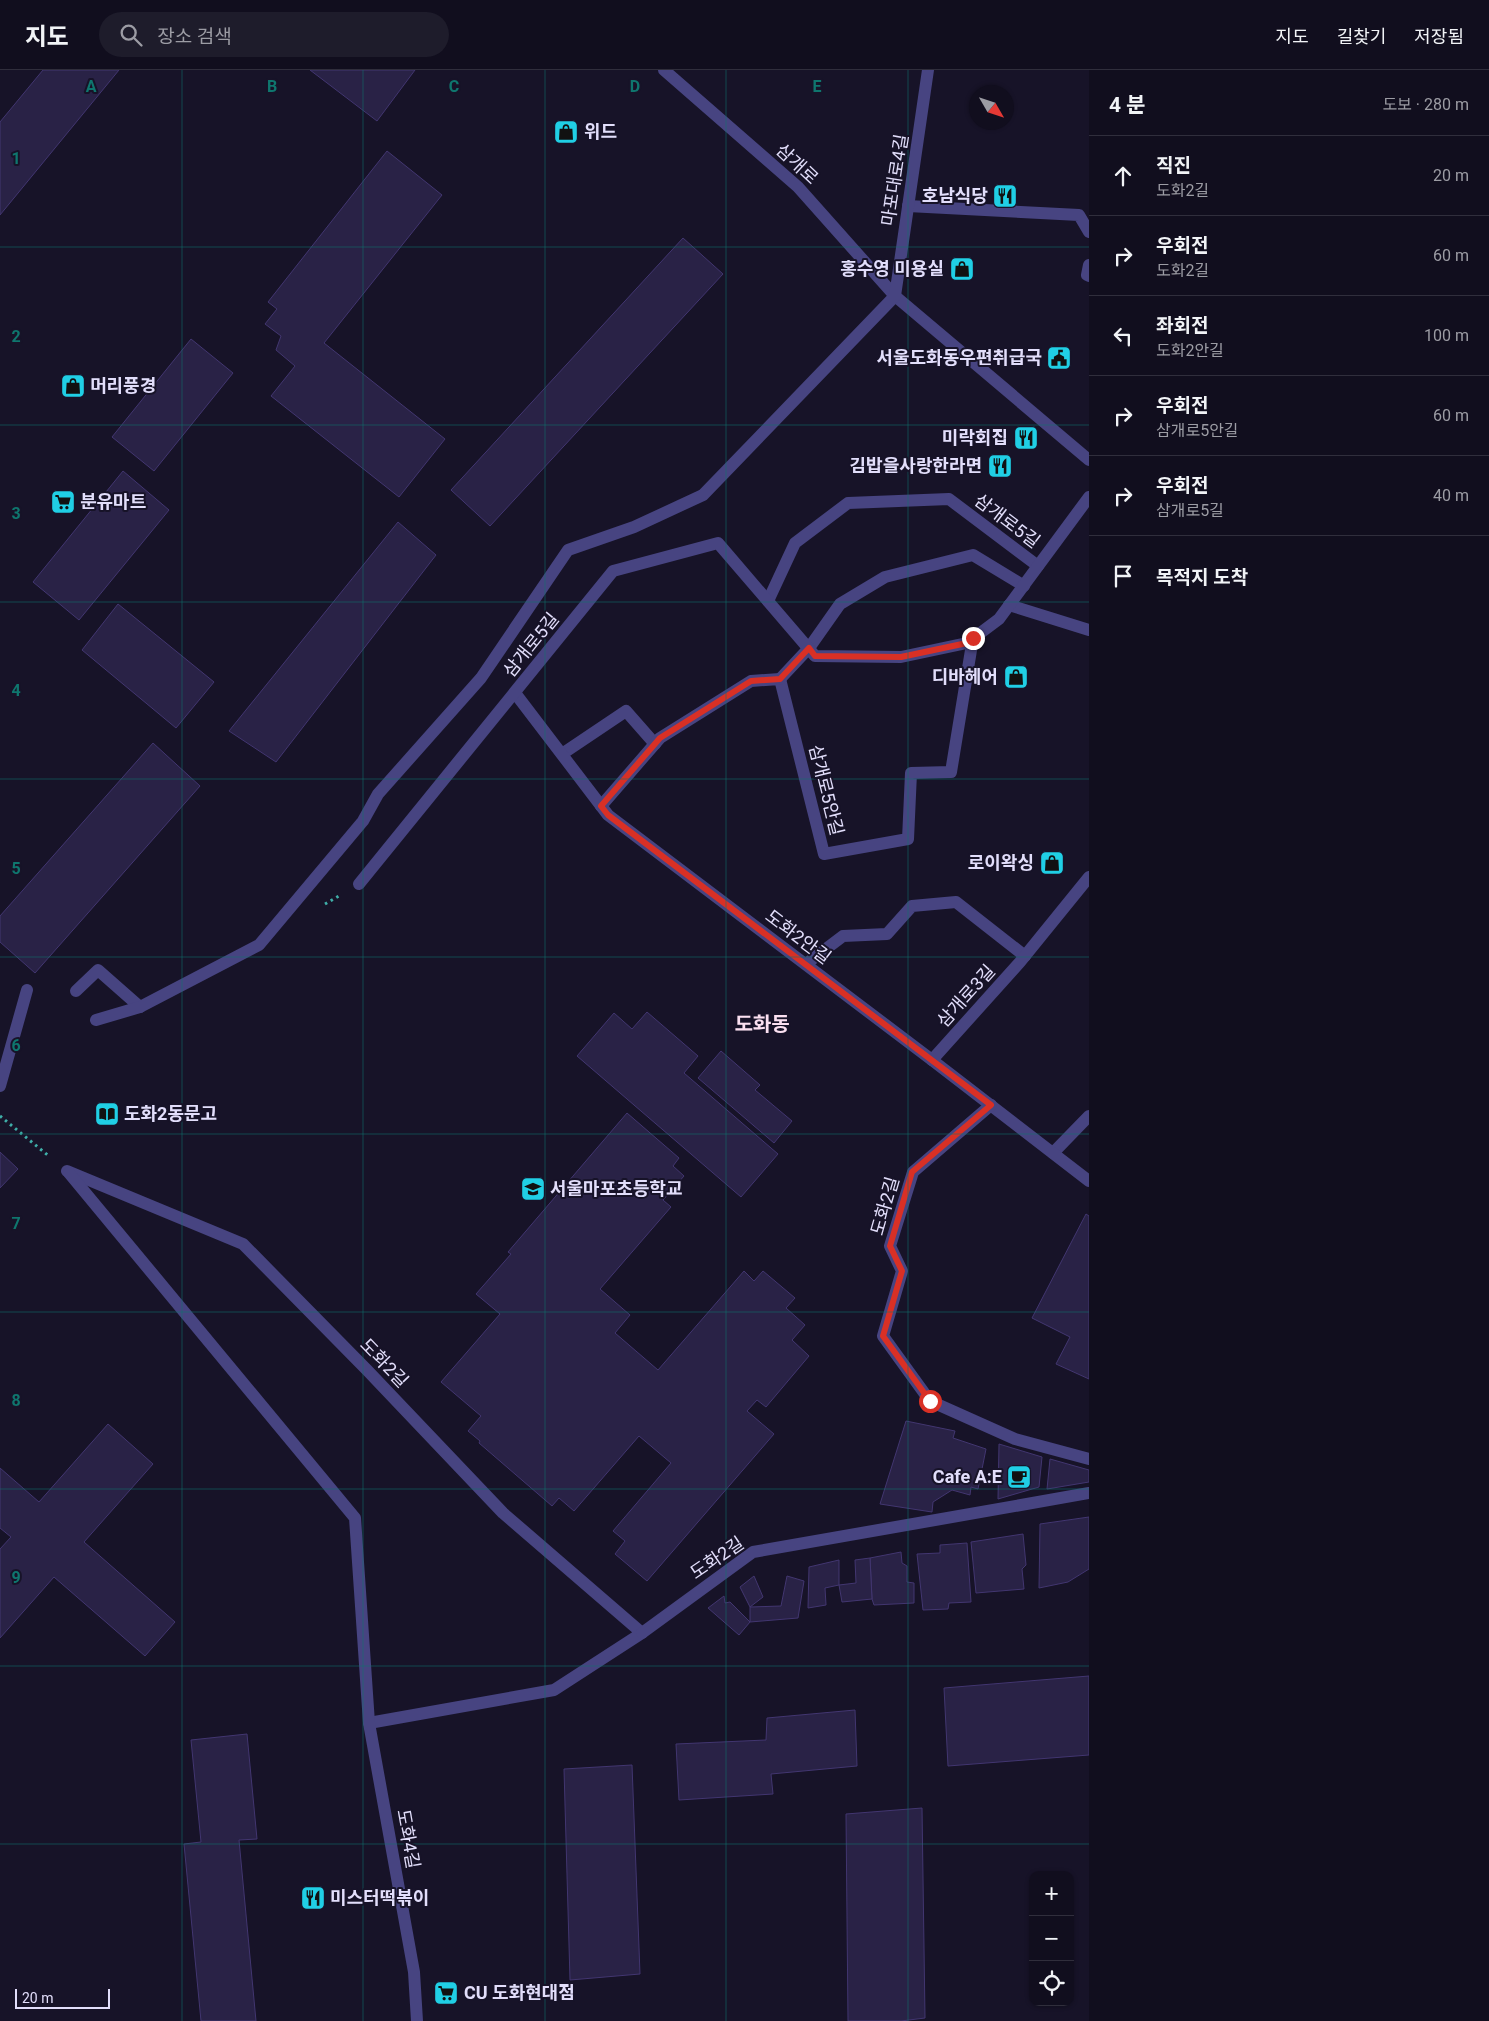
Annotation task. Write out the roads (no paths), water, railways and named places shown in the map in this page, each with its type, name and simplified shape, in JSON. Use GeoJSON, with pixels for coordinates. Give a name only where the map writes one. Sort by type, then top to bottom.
{"type":"FeatureCollection","features":[{"type":"Feature","properties":{"kind":"street","name":"삼개로"},"geometry":{"type":"LineString","coordinates":[[664,70],[798,187],[895,296],[1089,460]]}},
{"type":"Feature","properties":{"kind":"street","name":"마포대로4길"},"geometry":{"type":"LineString","coordinates":[[895,296],[928,70]]}},
{"type":"Feature","properties":{"kind":"street"},"geometry":{"type":"LineString","coordinates":[[908,206],[1079,215],[1089,232]]}},
{"type":"Feature","properties":{"kind":"street"},"geometry":{"type":"LineString","coordinates":[[1089,265],[1087,275],[1089,276]]}},
{"type":"Feature","properties":{"kind":"street"},"geometry":{"type":"LineString","coordinates":[[96,1020],[140,1007],[259,945],[363,821],[378,794],[481,678],[568,550],[634,527],[703,494],[895,296]]}},
{"type":"Feature","properties":{"kind":"street","name":"삼개로5길"},"geometry":{"type":"LineString","coordinates":[[359,884],[613,571],[718,543],[815,656],[901,657],[967,643],[999,619],[1089,497]]}},
{"type":"Feature","properties":{"kind":"street","name":"삼개로5길"},"geometry":{"type":"LineString","coordinates":[[768,601],[795,543],[848,503],[949,498],[1038,566]]}},
{"type":"Feature","properties":{"kind":"street"},"geometry":{"type":"LineString","coordinates":[[601,806],[660,738],[751,681],[780,679],[809,648],[840,604],[885,577],[973,555],[1024,586]]}},
{"type":"Feature","properties":{"kind":"street"},"geometry":{"type":"LineString","coordinates":[[1009,605],[1089,630]]}},
{"type":"Feature","properties":{"kind":"street","name":"삼개로5안길"},"geometry":{"type":"LineString","coordinates":[[780,679],[824,854],[908,839],[911,773],[951,772],[973,638]]}},
{"type":"Feature","properties":{"kind":"street","name":"도화2안길"},"geometry":{"type":"LineString","coordinates":[[515,693],[608,815],[1089,1181]]}},
{"type":"Feature","properties":{"kind":"street"},"geometry":{"type":"LineString","coordinates":[[562,754],[626,711],[655,744]]}},
{"type":"Feature","properties":{"kind":"street","name":"삼개로3길"},"geometry":{"type":"LineString","coordinates":[[932,1060],[1025,956],[1089,877]]}},
{"type":"Feature","properties":{"kind":"street"},"geometry":{"type":"LineString","coordinates":[[806,964],[843,936],[887,934],[912,906],[956,902],[1025,956]]}},
{"type":"Feature","properties":{"kind":"street"},"geometry":{"type":"LineString","coordinates":[[76,991],[98,970],[140,1007]]}},
{"type":"Feature","properties":{"kind":"street"},"geometry":{"type":"LineString","coordinates":[[0,1086],[27,990]]}},
{"type":"Feature","properties":{"kind":"street","name":"도화2길"},"geometry":{"type":"LineString","coordinates":[[991,1105],[912,1172],[890,1246],[902,1271],[883,1336],[930,1401],[1016,1439],[1089,1459]]}},
{"type":"Feature","properties":{"kind":"street"},"geometry":{"type":"LineString","coordinates":[[1053,1153],[1089,1116]]}},
{"type":"Feature","properties":{"kind":"street","name":"도화2길"},"geometry":{"type":"LineString","coordinates":[[67,1171],[243,1244],[367,1370],[503,1513],[642,1632]]}},
{"type":"Feature","properties":{"kind":"street","name":"도화4길"},"geometry":{"type":"LineString","coordinates":[[67,1171],[355,1518],[369,1723],[414,1972],[417,2021]]}},
{"type":"Feature","properties":{"kind":"street","name":"도화2길"},"geometry":{"type":"LineString","coordinates":[[369,1723],[554,1690],[642,1632],[753,1552],[1089,1493]]}},
{"type":"Feature","properties":{"kind":"place","name":"위드"},"geometry":{"type":"Point","coordinates":[566,132]}},
{"type":"Feature","properties":{"kind":"place","name":"호남식당"},"geometry":{"type":"Point","coordinates":[1005,196]}},
{"type":"Feature","properties":{"kind":"place","name":"홍수영 미용실"},"geometry":{"type":"Point","coordinates":[962,269]}},
{"type":"Feature","properties":{"kind":"place","name":"서울도화동우편취급국"},"geometry":{"type":"Point","coordinates":[1059,358]}},
{"type":"Feature","properties":{"kind":"place","name":"머리풍경"},"geometry":{"type":"Point","coordinates":[73,386]}},
{"type":"Feature","properties":{"kind":"place","name":"미락회집"},"geometry":{"type":"Point","coordinates":[1026,438]}},
{"type":"Feature","properties":{"kind":"place","name":"김밥을사랑한라면"},"geometry":{"type":"Point","coordinates":[1000,466]}},
{"type":"Feature","properties":{"kind":"place","name":"분유마트"},"geometry":{"type":"Point","coordinates":[63,502]}},
{"type":"Feature","properties":{"kind":"place","name":"디바헤어"},"geometry":{"type":"Point","coordinates":[1016,677]}},
{"type":"Feature","properties":{"kind":"place","name":"로이왁싱"},"geometry":{"type":"Point","coordinates":[1052,863]}},
{"type":"Feature","properties":{"kind":"place","name":"도화2동문고"},"geometry":{"type":"Point","coordinates":[107,1114]}},
{"type":"Feature","properties":{"kind":"place","name":"서울마포초등학교"},"geometry":{"type":"Point","coordinates":[533,1189]}},
{"type":"Feature","properties":{"kind":"place","name":"Cafe A:E"},"geometry":{"type":"Point","coordinates":[1019,1477]}},
{"type":"Feature","properties":{"kind":"place","name":"미스터떡볶이"},"geometry":{"type":"Point","coordinates":[313,1898]}},
{"type":"Feature","properties":{"kind":"place","name":"CU 도화현대점"},"geometry":{"type":"Point","coordinates":[446,1993]}},
{"type":"Feature","properties":{"kind":"district","name":"도화동"},"geometry":{"type":"Point","coordinates":[762,1024]}}]}
